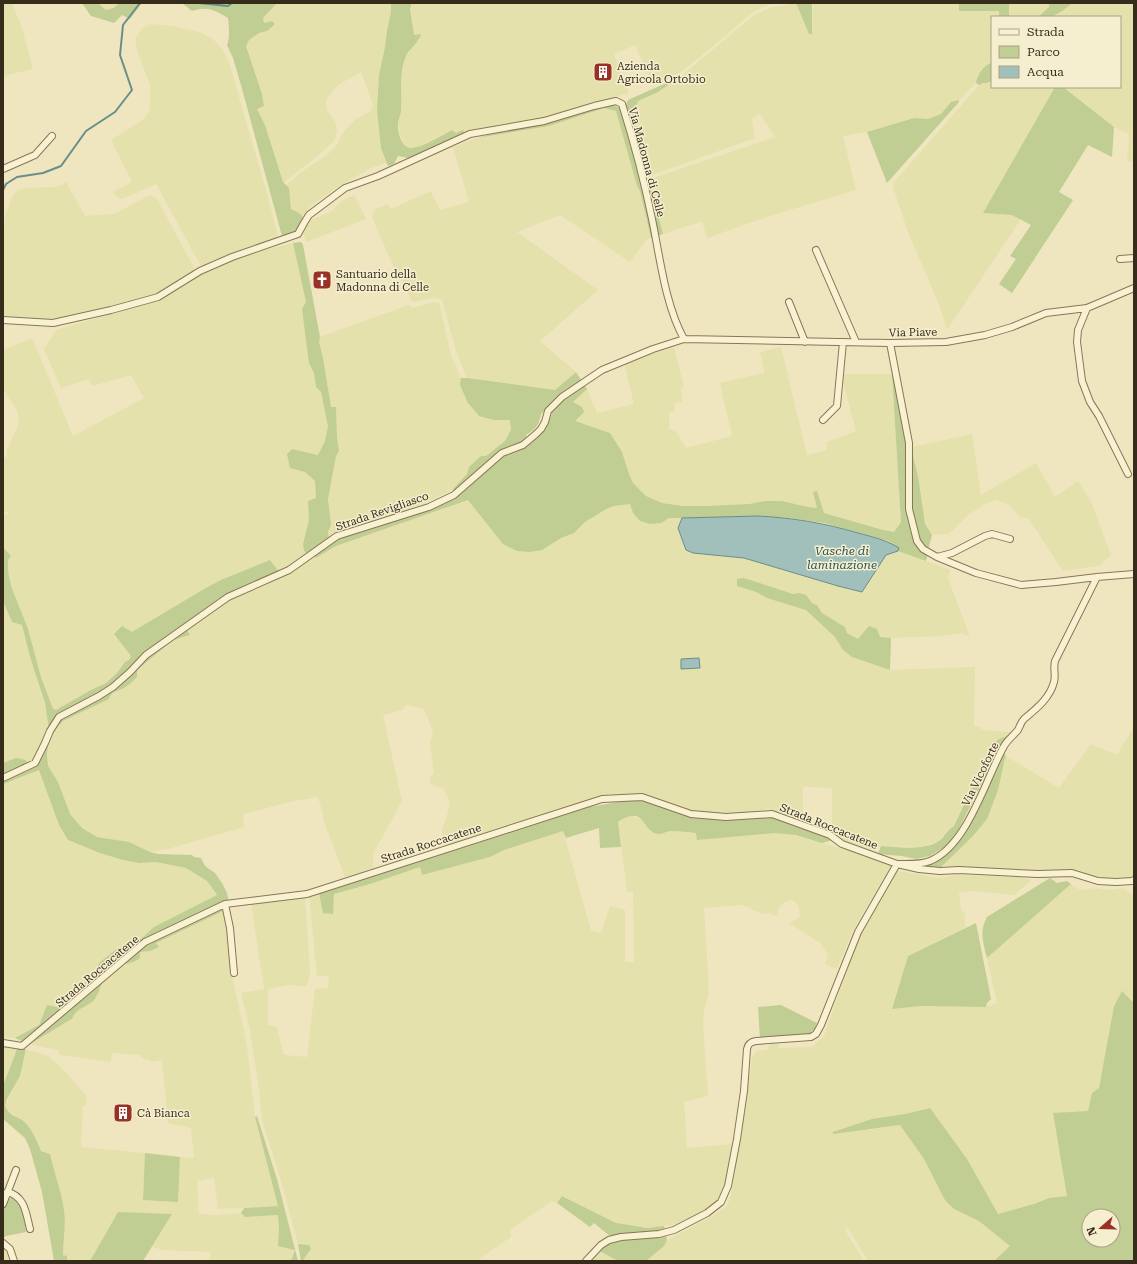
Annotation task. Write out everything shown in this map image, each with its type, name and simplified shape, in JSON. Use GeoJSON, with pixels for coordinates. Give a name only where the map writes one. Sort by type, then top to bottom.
{"type":"FeatureCollection","features":[{"type":"Feature","properties":{"kind":"street","name":"Via Madonna di Celle"},"geometry":{"type":"LineString","coordinates":[[3,320],[53,323],[111,310],[158,297],[200,271],[232,257],[298,234],[309,215],[345,188],[378,176],[470,134],[544,121],[616,101],[622,104],[645,182],[669,299],[677,326],[684,339]]}},
{"type":"Feature","properties":{"kind":"street"},"geometry":{"type":"LineString","coordinates":[[3,169],[35,155],[52,136]]}},
{"type":"Feature","properties":{"kind":"street"},"geometry":{"type":"LineString","coordinates":[[816,250],[856,342]]}},
{"type":"Feature","properties":{"kind":"street"},"geometry":{"type":"LineString","coordinates":[[1120,259],[1134,258]]}},
{"type":"Feature","properties":{"kind":"street","name":"Via Piave"},"geometry":{"type":"LineString","coordinates":[[684,339],[890,343],[946,342],[985,335],[1012,327],[1046,313],[1086,308],[1134,288]]}},
{"type":"Feature","properties":{"kind":"street"},"geometry":{"type":"LineString","coordinates":[[790,302],[805,342]]}},
{"type":"Feature","properties":{"kind":"street"},"geometry":{"type":"LineString","coordinates":[[1086,308],[1078,330],[1077,342],[1082,381],[1090,402],[1128,474]]}},
{"type":"Feature","properties":{"kind":"street","name":"Strada Revigliasco"},"geometry":{"type":"LineString","coordinates":[[3,778],[36,763],[50,731],[59,717],[113,687],[146,655],[228,597],[289,570],[341,534],[429,507],[454,495],[502,453],[523,444],[536,434],[546,422],[548,411],[562,397],[602,370],[653,349],[684,339]]}},
{"type":"Feature","properties":{"kind":"street"},"geometry":{"type":"LineString","coordinates":[[823,420],[837,406],[843,342]]}},
{"type":"Feature","properties":{"kind":"street"},"geometry":{"type":"LineString","coordinates":[[890,343],[909,443],[909,509],[912,527],[917,541],[923,549],[976,573],[1021,585],[1134,574]]}},
{"type":"Feature","properties":{"kind":"street"},"geometry":{"type":"LineString","coordinates":[[937,556],[952,553],[992,534],[1010,540]]}},
{"type":"Feature","properties":{"kind":"street","name":"Via Vicoforte"},"geometry":{"type":"LineString","coordinates":[[897,864],[910,864],[932,860],[940,856],[958,837],[970,819],[1003,748],[1018,730],[1022,721],[1041,704],[1050,690],[1054,682],[1055,661],[1097,577]]}},
{"type":"Feature","properties":{"kind":"street","name":"Strada Roccacatene"},"geometry":{"type":"LineString","coordinates":[[3,1044],[22,1046],[145,942],[225,904],[307,894],[602,799],[642,797],[691,814],[719,817],[772,814],[830,835],[842,844],[897,864],[919,869],[940,871],[959,870],[1038,874],[1072,874],[1098,881],[1133,881]]}},
{"type":"Feature","properties":{"kind":"street"},"geometry":{"type":"LineString","coordinates":[[586,1261],[601,1244],[609,1240],[621,1237],[666,1233],[707,1213],[717,1206],[723,1199],[728,1186],[740,1118],[746,1080],[748,1044],[756,1041],[811,1037],[816,1034],[826,1013],[858,932],[897,864]]}},
{"type":"Feature","properties":{"kind":"street"},"geometry":{"type":"LineString","coordinates":[[225,904],[230,928],[234,973]]}},
{"type":"Feature","properties":{"kind":"street"},"geometry":{"type":"LineString","coordinates":[[3,1204],[16,1170]]}},
{"type":"Feature","properties":{"kind":"street"},"geometry":{"type":"LineString","coordinates":[[7,1192],[18,1196],[22,1201],[30,1229]]}},
{"type":"Feature","properties":{"kind":"street"},"geometry":{"type":"LineString","coordinates":[[3,1243],[10,1249],[14,1261]]}},
{"type":"Feature","properties":{"kind":"shaded area"},"geometry":{"type":"Polygon","coordinates":[[[3,3],[12,3],[22,28],[33,69],[3,76],[3,3]]]}},
{"type":"Feature","properties":{"kind":"shaded area"},"geometry":{"type":"Polygon","coordinates":[[[98,3],[119,3],[114,8],[106,10],[98,3]]]}},
{"type":"Feature","properties":{"kind":"shaded area"},"geometry":{"type":"Polygon","coordinates":[[[277,3],[391,3],[391,12],[379,75],[377,110],[381,148],[387,163],[371,168],[336,188],[311,206],[303,218],[300,214],[291,209],[289,188],[286,185],[304,170],[326,156],[337,145],[342,134],[347,128],[356,119],[370,112],[373,105],[361,72],[338,85],[326,100],[327,110],[336,123],[337,131],[335,140],[283,183],[265,125],[257,109],[264,105],[262,94],[246,46],[248,40],[259,33],[267,31],[275,24],[272,21],[264,23],[263,18],[277,3]]]}},
{"type":"Feature","properties":{"kind":"shaded area"},"geometry":{"type":"Polygon","coordinates":[[[412,3],[774,3],[750,14],[680,73],[653,85],[635,45],[614,54],[629,93],[540,119],[465,134],[456,133],[451,130],[415,149],[407,148],[402,142],[398,128],[401,80],[405,59],[411,48],[420,40],[420,34],[414,35],[410,9],[412,3]]]}},
{"type":"Feature","properties":{"kind":"shaded area"},"geometry":{"type":"Polygon","coordinates":[[[796,3],[809,34],[812,34],[813,3],[959,3],[960,11],[999,11],[999,16],[991,16],[991,62],[988,63],[977,77],[976,83],[959,100],[951,102],[941,114],[928,119],[914,118],[867,132],[843,136],[856,190],[770,216],[707,238],[702,221],[663,234],[649,182],[656,177],[775,137],[760,114],[752,119],[755,138],[652,175],[646,180],[641,162],[644,153],[635,126],[634,112],[638,101],[658,92],[680,77],[753,16],[769,8],[796,3]]]}},
{"type":"Feature","properties":{"kind":"shaded area"},"geometry":{"type":"Polygon","coordinates":[[[1009,3],[1049,3],[1049,7],[1039,16],[1009,16],[1009,3]]]}},
{"type":"Feature","properties":{"kind":"shaded area"},"geometry":{"type":"Polygon","coordinates":[[[1073,3],[1134,3],[1134,162],[1127,161],[1129,134],[1114,127],[1064,88],[1121,88],[1121,16],[1055,16],[1062,13],[1065,8],[1073,3]]]}},
{"type":"Feature","properties":{"kind":"shaded area"},"geometry":{"type":"Polygon","coordinates":[[[151,24],[172,26],[200,32],[213,39],[223,50],[230,65],[267,193],[278,236],[277,240],[206,266],[201,266],[156,184],[122,199],[118,198],[113,192],[132,182],[111,140],[144,119],[150,109],[150,85],[136,47],[136,37],[143,28],[151,24]]]}},
{"type":"Feature","properties":{"kind":"shaded area"},"geometry":{"type":"Polygon","coordinates":[[[991,81],[991,88],[1054,88],[983,213],[1012,215],[1021,219],[947,330],[940,307],[908,232],[893,185],[979,85],[991,81]]]}},
{"type":"Feature","properties":{"kind":"shaded area"},"geometry":{"type":"Polygon","coordinates":[[[604,108],[617,111],[637,186],[640,191],[651,238],[647,239],[630,262],[560,215],[517,232],[598,290],[540,341],[576,372],[555,390],[467,378],[456,351],[442,299],[433,298],[412,302],[397,269],[394,268],[372,217],[376,209],[387,204],[391,209],[431,191],[440,210],[469,202],[453,147],[477,138],[549,126],[604,108]]]}},
{"type":"Feature","properties":{"kind":"shaded area"},"geometry":{"type":"Polygon","coordinates":[[[66,182],[85,216],[114,214],[150,195],[157,199],[196,271],[157,294],[111,308],[55,320],[3,317],[3,240],[5,217],[12,197],[18,190],[26,188],[55,187],[66,182]]]}},
{"type":"Feature","properties":{"kind":"shaded area"},"geometry":{"type":"Polygon","coordinates":[[[354,195],[366,219],[306,242],[303,232],[309,221],[332,211],[340,202],[354,195]]]}},
{"type":"Feature","properties":{"kind":"shaded area"},"geometry":{"type":"Polygon","coordinates":[[[293,243],[306,302],[309,363],[314,373],[316,387],[321,392],[328,426],[325,441],[318,455],[292,449],[290,468],[305,472],[315,481],[316,498],[308,501],[309,520],[303,544],[308,554],[291,566],[279,572],[204,589],[132,632],[114,634],[131,656],[129,660],[125,662],[117,673],[106,683],[56,710],[53,709],[41,677],[28,629],[11,586],[8,571],[8,560],[10,556],[3,547],[3,516],[9,513],[9,511],[3,512],[3,458],[7,457],[7,450],[19,423],[18,412],[3,389],[3,350],[32,338],[73,436],[144,398],[131,375],[92,386],[89,379],[61,388],[44,349],[56,330],[156,301],[201,274],[252,253],[293,243]]]}},
{"type":"Feature","properties":{"kind":"shaded area"},"geometry":{"type":"Polygon","coordinates":[[[434,302],[439,303],[451,355],[461,378],[494,420],[510,420],[511,430],[505,441],[467,474],[453,489],[436,498],[382,519],[332,533],[329,539],[328,532],[331,525],[328,499],[336,456],[339,451],[336,407],[331,408],[319,342],[320,337],[408,305],[413,308],[434,302]]]}},
{"type":"Feature","properties":{"kind":"shaded area"},"geometry":{"type":"Polygon","coordinates":[[[674,347],[684,387],[681,388],[682,402],[674,403],[675,411],[669,413],[669,429],[675,430],[686,448],[732,436],[720,383],[765,373],[760,352],[781,347],[807,455],[827,450],[827,442],[856,431],[842,378],[844,374],[892,374],[901,522],[894,532],[824,513],[813,492],[817,508],[782,501],[765,501],[749,504],[683,506],[662,503],[646,496],[633,483],[622,452],[610,433],[574,421],[572,402],[587,389],[597,413],[634,404],[624,363],[674,347]]]}},
{"type":"Feature","properties":{"kind":"shaded area"},"geometry":{"type":"Polygon","coordinates":[[[972,434],[981,495],[1036,463],[1055,497],[1078,481],[1092,504],[1111,555],[1099,566],[1063,571],[1029,519],[1020,517],[1009,505],[997,500],[985,504],[967,516],[949,534],[932,535],[925,524],[912,447],[972,434]]]}},
{"type":"Feature","properties":{"kind":"shaded area"},"geometry":{"type":"Polygon","coordinates":[[[468,500],[561,538],[574,533],[585,522],[608,508],[630,504],[633,514],[682,518],[678,528],[693,553],[744,558],[862,592],[886,555],[898,551],[951,570],[948,578],[970,637],[961,633],[942,636],[879,637],[859,639],[847,633],[845,627],[822,613],[817,605],[799,593],[793,594],[737,586],[806,610],[835,637],[843,650],[852,657],[890,670],[975,667],[974,726],[981,727],[981,730],[1009,732],[1007,736],[999,739],[993,744],[954,826],[948,829],[939,841],[924,847],[881,846],[873,850],[845,842],[832,832],[832,788],[803,787],[803,822],[769,809],[726,815],[692,812],[642,794],[610,794],[448,846],[442,839],[442,829],[450,802],[444,789],[431,784],[429,778],[434,773],[430,744],[433,732],[424,709],[406,705],[402,710],[383,715],[402,801],[373,854],[373,868],[345,877],[323,819],[318,797],[290,802],[243,814],[244,827],[168,849],[150,852],[129,842],[97,837],[82,828],[70,814],[48,766],[47,755],[48,745],[55,729],[63,721],[109,699],[112,694],[119,689],[137,670],[173,640],[190,635],[186,628],[229,598],[292,571],[315,556],[317,558],[336,546],[468,500]]]}},
{"type":"Feature","properties":{"kind":"shaded area"},"geometry":{"type":"Polygon","coordinates":[[[3,601],[12,622],[22,625],[47,712],[49,729],[34,761],[27,764],[16,758],[3,763],[3,601]]]}},
{"type":"Feature","properties":{"kind":"shaded area"},"geometry":{"type":"Polygon","coordinates":[[[1134,727],[1134,876],[1131,878],[1116,880],[1038,871],[942,866],[973,836],[987,819],[1006,756],[1059,788],[1091,744],[1117,755],[1134,727]]]}},
{"type":"Feature","properties":{"kind":"shaded area"},"geometry":{"type":"Polygon","coordinates":[[[39,769],[59,825],[68,840],[100,853],[123,860],[139,863],[156,862],[186,868],[207,881],[217,896],[154,927],[141,939],[118,948],[100,962],[92,977],[57,1007],[47,1005],[39,1025],[15,1038],[3,1038],[3,784],[39,769]]]}},
{"type":"Feature","properties":{"kind":"shaded area"},"geometry":{"type":"Polygon","coordinates":[[[628,815],[644,821],[650,831],[659,834],[671,831],[697,833],[697,840],[775,833],[796,835],[888,862],[891,866],[853,930],[837,969],[825,964],[828,955],[820,943],[789,923],[800,916],[799,906],[792,900],[784,902],[778,909],[777,916],[769,913],[762,914],[743,905],[704,908],[709,991],[704,1012],[703,1026],[708,1096],[684,1102],[687,1148],[734,1144],[726,1184],[721,1196],[712,1207],[695,1216],[673,1225],[648,1228],[616,1223],[563,1196],[557,1203],[552,1201],[510,1230],[511,1237],[476,1261],[303,1261],[309,1245],[298,1244],[280,1177],[262,1120],[250,1030],[241,993],[264,989],[251,902],[305,896],[310,974],[308,983],[305,986],[288,985],[268,989],[268,1025],[277,1027],[283,1053],[285,1055],[307,1057],[315,989],[328,988],[329,976],[317,976],[309,895],[319,893],[333,914],[333,894],[370,884],[420,867],[422,875],[490,857],[504,850],[563,831],[591,931],[601,933],[610,906],[625,910],[625,962],[634,962],[633,892],[627,892],[618,822],[628,815]]]}},
{"type":"Feature","properties":{"kind":"shaded area"},"geometry":{"type":"Polygon","coordinates":[[[899,871],[939,878],[956,875],[1020,877],[1031,880],[1014,895],[974,891],[959,893],[961,909],[966,914],[964,919],[966,927],[908,956],[892,1009],[921,1006],[986,1007],[997,1003],[987,958],[1071,884],[1080,890],[1095,888],[1111,890],[1123,888],[1134,896],[1134,1003],[1122,992],[1114,1005],[1099,1089],[1092,1093],[1088,1111],[1053,1114],[1068,1196],[1049,1198],[1034,1204],[998,1214],[967,1159],[930,1108],[905,1114],[868,1130],[900,1125],[924,1159],[946,1200],[954,1209],[979,1221],[1011,1246],[994,1261],[868,1261],[848,1228],[845,1230],[864,1261],[646,1261],[664,1246],[667,1240],[711,1217],[726,1207],[730,1199],[736,1170],[733,1167],[752,1058],[757,1051],[767,1050],[770,1044],[779,1044],[778,1048],[812,1047],[824,1036],[854,951],[855,943],[894,873],[899,871]]]}},
{"type":"Feature","properties":{"kind":"shaded area"},"geometry":{"type":"Polygon","coordinates":[[[223,911],[227,926],[231,970],[247,1046],[255,1117],[278,1206],[218,1209],[214,1178],[197,1181],[199,1214],[217,1215],[241,1213],[245,1217],[279,1215],[279,1229],[295,1250],[291,1261],[209,1261],[211,1252],[163,1250],[152,1247],[172,1214],[118,1212],[90,1261],[67,1261],[67,1256],[63,1255],[64,1212],[59,1186],[53,1172],[50,1154],[41,1151],[36,1137],[22,1121],[10,1115],[5,1106],[20,1076],[26,1049],[48,1056],[63,1069],[87,1097],[86,1105],[83,1106],[81,1147],[145,1153],[143,1200],[178,1202],[180,1157],[194,1158],[191,1128],[168,1123],[162,1060],[151,1062],[149,1059],[146,1060],[139,1055],[112,1053],[111,1062],[60,1055],[57,1050],[29,1044],[47,1035],[72,1019],[74,1012],[98,995],[101,986],[110,975],[140,952],[158,946],[156,943],[223,911]]]}},
{"type":"Feature","properties":{"kind":"shaded area"},"geometry":{"type":"Polygon","coordinates":[[[3,1046],[17,1049],[3,1086],[3,1046]]]}},
{"type":"Feature","properties":{"kind":"shaded area"},"geometry":{"type":"Polygon","coordinates":[[[3,1248],[8,1251],[9,1261],[3,1261],[3,1248]]]}},
{"type":"Feature","properties":{"kind":"shaded area"},"geometry":{"type":"Polygon","coordinates":[[[598,1250],[618,1261],[588,1261],[598,1250]]]}},
{"type":"Feature","properties":{"kind":"green space"},"geometry":{"type":"Polygon","coordinates":[[[82,3],[98,3],[106,10],[114,8],[119,3],[142,3],[130,19],[122,15],[114,23],[91,16],[82,3]]]}},
{"type":"Feature","properties":{"kind":"green space"},"geometry":{"type":"Polygon","coordinates":[[[182,3],[277,3],[263,18],[264,23],[272,21],[275,24],[267,31],[259,33],[249,40],[246,46],[262,94],[264,106],[257,109],[265,125],[283,182],[289,188],[291,209],[299,213],[303,218],[302,224],[297,233],[283,238],[282,236],[241,85],[233,58],[227,45],[229,36],[228,18],[207,9],[192,11],[182,3]]]}},
{"type":"Feature","properties":{"kind":"green space"},"geometry":{"type":"Polygon","coordinates":[[[391,3],[412,3],[410,9],[414,35],[421,34],[418,41],[406,55],[403,65],[401,111],[398,122],[399,134],[402,142],[405,146],[411,148],[423,145],[452,130],[456,133],[463,130],[465,134],[416,156],[408,158],[398,156],[394,164],[388,166],[381,148],[377,110],[379,75],[391,12],[391,3]]]}},
{"type":"Feature","properties":{"kind":"green space"},"geometry":{"type":"Polygon","coordinates":[[[796,3],[812,3],[812,34],[809,34],[796,3]]]}},
{"type":"Feature","properties":{"kind":"green space"},"geometry":{"type":"Polygon","coordinates":[[[959,3],[1009,3],[1009,16],[999,16],[999,11],[959,11],[959,3]]]}},
{"type":"Feature","properties":{"kind":"green space"},"geometry":{"type":"Polygon","coordinates":[[[1049,3],[1073,3],[1055,16],[1039,16],[1049,7],[1049,3]]]}},
{"type":"Feature","properties":{"kind":"green space"},"geometry":{"type":"Polygon","coordinates":[[[991,62],[991,81],[979,85],[976,83],[979,74],[986,65],[991,62]]]}},
{"type":"Feature","properties":{"kind":"green space"},"geometry":{"type":"Polygon","coordinates":[[[680,77],[658,92],[638,101],[634,113],[635,126],[644,153],[641,162],[625,107],[628,100],[680,77]]]}},
{"type":"Feature","properties":{"kind":"green space"},"geometry":{"type":"Polygon","coordinates":[[[1054,88],[1064,88],[1114,127],[1112,157],[1088,145],[1059,192],[1073,200],[1012,293],[999,284],[1016,259],[1010,256],[1031,225],[1012,215],[983,213],[1054,88]]]}},
{"type":"Feature","properties":{"kind":"green space"},"geometry":{"type":"Polygon","coordinates":[[[959,100],[959,102],[887,183],[867,132],[914,118],[928,119],[941,114],[951,102],[959,100]]]}},
{"type":"Feature","properties":{"kind":"green space"},"geometry":{"type":"Polygon","coordinates":[[[608,104],[618,107],[622,111],[643,183],[654,237],[651,238],[640,191],[637,186],[616,111],[604,108],[549,126],[477,138],[608,104]]]}},
{"type":"Feature","properties":{"kind":"green space"},"geometry":{"type":"Polygon","coordinates":[[[649,182],[663,234],[657,236],[647,185],[649,182]]]}},
{"type":"Feature","properties":{"kind":"green space"},"geometry":{"type":"Polygon","coordinates":[[[301,242],[303,245],[320,337],[319,342],[331,407],[336,407],[339,451],[336,456],[328,499],[331,525],[328,532],[329,539],[308,554],[304,551],[303,544],[309,520],[308,501],[316,498],[315,481],[305,472],[290,468],[287,454],[292,449],[318,455],[325,441],[328,426],[321,392],[316,387],[314,373],[309,363],[302,309],[306,302],[293,243],[301,242]]]}},
{"type":"Feature","properties":{"kind":"green space"},"geometry":{"type":"Polygon","coordinates":[[[576,372],[587,389],[573,402],[582,407],[584,412],[575,421],[610,433],[622,452],[633,483],[646,496],[662,503],[683,506],[705,506],[782,501],[817,508],[813,492],[817,491],[824,513],[894,532],[901,522],[893,374],[906,444],[912,529],[928,554],[926,561],[898,551],[899,548],[888,541],[824,523],[758,516],[669,518],[661,523],[650,524],[640,521],[633,513],[630,504],[608,508],[585,522],[574,533],[561,538],[542,550],[530,552],[517,551],[503,544],[468,500],[336,546],[316,558],[315,556],[337,538],[443,503],[459,495],[453,489],[467,474],[469,467],[481,456],[486,456],[505,441],[511,430],[510,420],[494,420],[479,416],[468,403],[460,385],[461,378],[555,390],[576,372]],[[553,403],[541,414],[535,429],[526,435],[528,444],[549,422],[553,403]]]}},
{"type":"Feature","properties":{"kind":"green space"},"geometry":{"type":"Polygon","coordinates":[[[912,452],[918,476],[925,524],[932,535],[928,550],[919,541],[912,509],[912,452]]]}},
{"type":"Feature","properties":{"kind":"green space"},"geometry":{"type":"Polygon","coordinates":[[[3,547],[11,556],[8,560],[8,571],[11,586],[28,629],[41,677],[53,709],[56,710],[106,683],[117,673],[125,662],[129,660],[131,656],[114,634],[122,626],[132,632],[221,580],[270,560],[279,572],[218,599],[184,625],[190,635],[173,640],[137,670],[137,677],[129,685],[113,693],[109,699],[63,721],[55,729],[48,745],[48,766],[58,782],[70,814],[82,828],[97,837],[129,842],[150,852],[158,854],[192,855],[194,857],[201,858],[205,866],[215,873],[222,883],[227,893],[230,907],[156,943],[159,947],[150,951],[140,952],[140,958],[134,962],[117,968],[102,984],[95,999],[78,1010],[72,1019],[29,1044],[15,1038],[39,1025],[47,1005],[57,1007],[92,977],[100,962],[118,948],[141,939],[154,927],[217,895],[207,881],[186,868],[156,862],[139,863],[123,860],[100,853],[68,840],[59,825],[39,770],[3,784],[3,763],[16,758],[26,760],[27,764],[34,761],[49,729],[45,703],[31,660],[22,625],[12,622],[3,601],[3,547]]]}},
{"type":"Feature","properties":{"kind":"green space"},"geometry":{"type":"Polygon","coordinates":[[[744,578],[793,594],[799,593],[806,595],[812,603],[817,605],[822,613],[845,627],[847,633],[858,639],[869,626],[877,629],[880,637],[891,638],[890,670],[852,657],[843,650],[835,637],[806,610],[767,598],[756,592],[737,586],[737,579],[744,578]]]}},
{"type":"Feature","properties":{"kind":"green space"},"geometry":{"type":"Polygon","coordinates":[[[1007,736],[1000,746],[957,833],[946,846],[930,856],[916,859],[878,854],[881,846],[919,847],[939,841],[949,829],[954,826],[993,744],[999,739],[1007,736]]]}},
{"type":"Feature","properties":{"kind":"green space"},"geometry":{"type":"Polygon","coordinates":[[[1004,752],[1006,756],[998,790],[987,819],[973,836],[939,869],[920,867],[916,865],[929,864],[940,859],[959,839],[1004,752]]]}},
{"type":"Feature","properties":{"kind":"green space"},"geometry":{"type":"Polygon","coordinates":[[[631,800],[645,801],[675,812],[696,817],[726,821],[771,815],[829,836],[833,840],[822,843],[796,835],[775,833],[697,840],[696,833],[668,831],[660,834],[654,833],[639,817],[627,817],[618,822],[621,847],[600,848],[599,828],[566,838],[563,831],[504,850],[490,857],[422,875],[420,867],[370,884],[334,894],[333,914],[323,913],[319,893],[589,807],[631,800]]]}},
{"type":"Feature","properties":{"kind":"green space"},"geometry":{"type":"Polygon","coordinates":[[[1050,878],[1057,883],[1067,881],[1071,884],[987,958],[982,932],[987,917],[1050,878]]]}},
{"type":"Feature","properties":{"kind":"green space"},"geometry":{"type":"Polygon","coordinates":[[[976,923],[991,999],[987,1003],[986,1007],[921,1006],[892,1009],[908,956],[976,923]]]}},
{"type":"Feature","properties":{"kind":"green space"},"geometry":{"type":"Polygon","coordinates":[[[1122,991],[1134,1003],[1134,1261],[994,1261],[1010,1246],[979,1221],[954,1209],[945,1200],[924,1159],[900,1125],[833,1134],[833,1132],[872,1119],[905,1114],[930,1108],[967,1159],[998,1214],[1034,1204],[1049,1198],[1067,1196],[1053,1113],[1088,1111],[1092,1093],[1099,1088],[1114,1006],[1122,991]]]}},
{"type":"Feature","properties":{"kind":"green space"},"geometry":{"type":"Polygon","coordinates":[[[781,1005],[817,1023],[813,1033],[806,1035],[760,1038],[758,1007],[781,1005]]]}},
{"type":"Feature","properties":{"kind":"green space"},"geometry":{"type":"Polygon","coordinates":[[[17,1049],[26,1049],[20,1076],[7,1099],[5,1106],[11,1114],[22,1120],[28,1126],[36,1138],[41,1151],[50,1154],[60,1190],[65,1216],[63,1255],[67,1256],[67,1261],[54,1261],[42,1192],[30,1149],[25,1138],[3,1119],[3,1086],[17,1049]]]}},
{"type":"Feature","properties":{"kind":"green space"},"geometry":{"type":"Polygon","coordinates":[[[257,1116],[277,1179],[298,1261],[291,1261],[295,1250],[278,1246],[278,1215],[245,1217],[241,1213],[244,1208],[278,1206],[255,1117],[257,1116]]]}},
{"type":"Feature","properties":{"kind":"green space"},"geometry":{"type":"Polygon","coordinates":[[[145,1153],[180,1157],[178,1202],[143,1200],[145,1153]]]}},
{"type":"Feature","properties":{"kind":"green space"},"geometry":{"type":"Polygon","coordinates":[[[562,1196],[616,1223],[648,1228],[664,1226],[667,1240],[664,1246],[646,1261],[618,1261],[598,1250],[611,1237],[594,1223],[590,1227],[557,1203],[562,1196]]]}},
{"type":"Feature","properties":{"kind":"green space"},"geometry":{"type":"Polygon","coordinates":[[[13,1197],[23,1207],[26,1232],[3,1238],[3,1210],[6,1201],[13,1197]]]}},
{"type":"Feature","properties":{"kind":"green space"},"geometry":{"type":"Polygon","coordinates":[[[118,1212],[172,1214],[143,1261],[90,1261],[118,1212]]]}},
{"type":"Feature","properties":{"kind":"green space"},"geometry":{"type":"Polygon","coordinates":[[[298,1244],[309,1245],[311,1249],[303,1261],[301,1261],[298,1244]]]}},
{"type":"Feature","properties":{"kind":"water","name":"Vasche di laminazione"},"geometry":{"type":"Polygon","coordinates":[[[758,516],[784,518],[833,526],[879,539],[899,548],[898,551],[886,555],[862,592],[744,558],[693,553],[686,550],[678,528],[682,518],[758,516]]]}},
{"type":"Feature","properties":{"kind":"water"},"geometry":{"type":"Polygon","coordinates":[[[699,658],[700,668],[681,669],[681,659],[699,658]]]}},
{"type":"Feature","properties":{"kind":"waterway"},"geometry":{"type":"LineString","coordinates":[[3,190],[6,184],[17,177],[43,173],[61,166],[86,131],[115,112],[132,90],[120,55],[123,25],[140,3]]}},
{"type":"Feature","properties":{"kind":"waterway"},"geometry":{"type":"LineString","coordinates":[[199,3],[228,6],[232,3]]}},
{"type":"Feature","properties":{"kind":"place","name":"Azienda Agricola Ortobio"},"geometry":{"type":"Point","coordinates":[603,72]}},
{"type":"Feature","properties":{"kind":"place","name":"Santuario della Madonna di Celle"},"geometry":{"type":"Point","coordinates":[322,280]}},
{"type":"Feature","properties":{"kind":"place","name":"Cà Bianca"},"geometry":{"type":"Point","coordinates":[123,1113]}}]}
